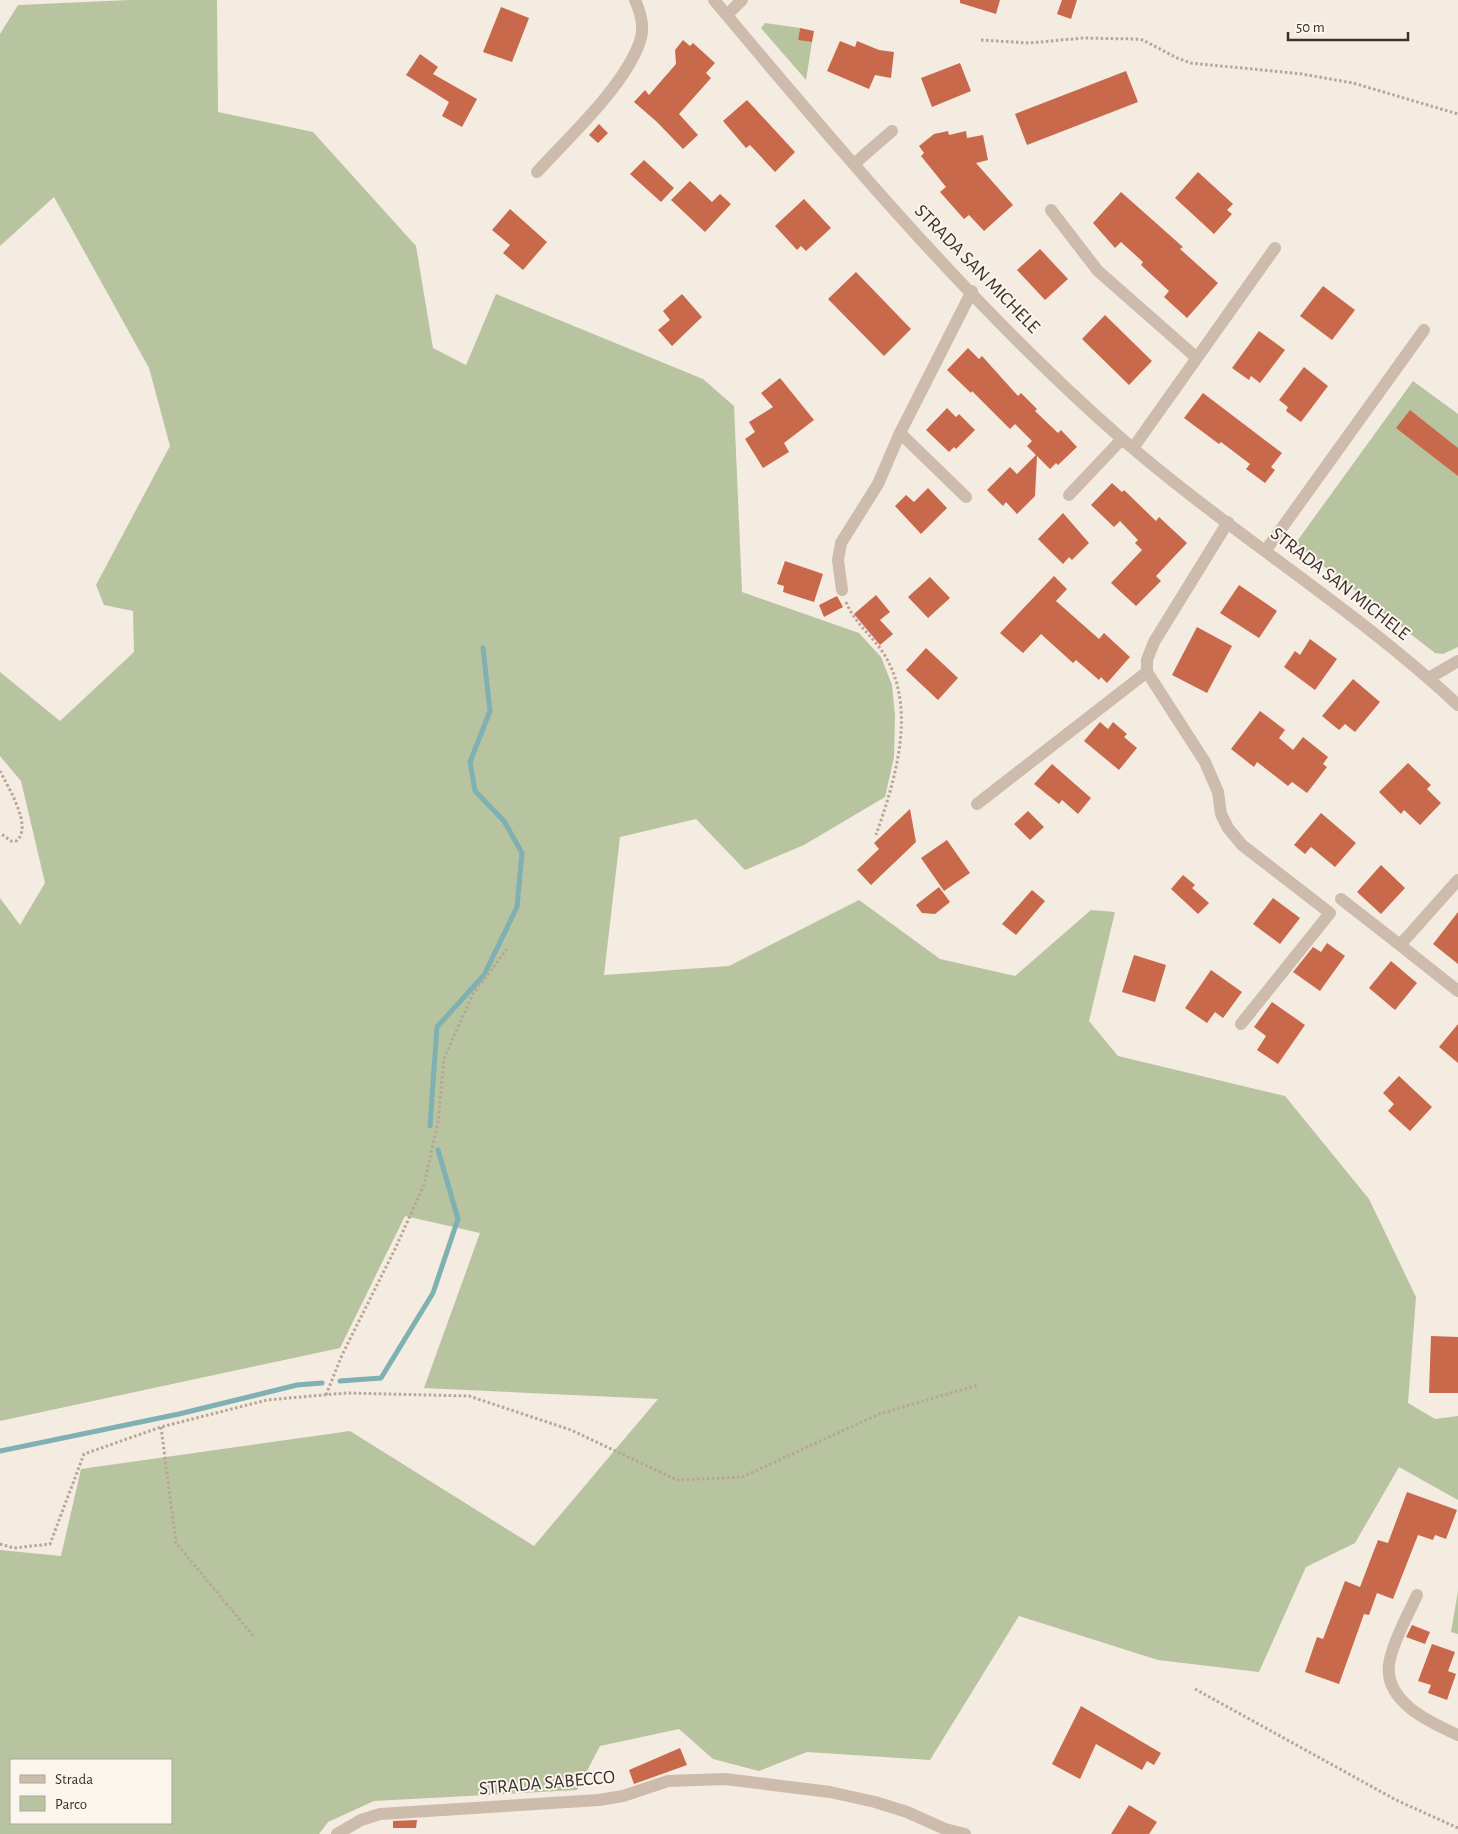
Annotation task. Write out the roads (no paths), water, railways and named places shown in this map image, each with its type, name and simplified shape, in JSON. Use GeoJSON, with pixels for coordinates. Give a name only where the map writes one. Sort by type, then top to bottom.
{"type":"FeatureCollection","features":[{"type":"Feature","properties":{"kind":"street"},"geometry":{"type":"LineString","coordinates":[[537,172],[613,88],[634,54],[641,36],[642,22],[635,0]]}},
{"type":"Feature","properties":{"kind":"street","name":"STRADA SAN MICHELE"},"geometry":{"type":"LineString","coordinates":[[714,0],[854,164],[972,291],[1047,368],[1122,439],[1228,522],[1361,621],[1458,705]]}},
{"type":"Feature","properties":{"kind":"street"},"geometry":{"type":"LineString","coordinates":[[727,15],[742,0]]}},
{"type":"Feature","properties":{"kind":"street"},"geometry":{"type":"LineString","coordinates":[[854,164],[892,131]]}},
{"type":"Feature","properties":{"kind":"street"},"geometry":{"type":"LineString","coordinates":[[1051,210],[1098,271],[1197,358]]}},
{"type":"Feature","properties":{"kind":"street"},"geometry":{"type":"LineString","coordinates":[[1133,448],[1275,248]]}},
{"type":"Feature","properties":{"kind":"street"},"geometry":{"type":"LineString","coordinates":[[842,590],[838,560],[841,543],[878,484],[900,433],[972,291]]}},
{"type":"Feature","properties":{"kind":"street"},"geometry":{"type":"LineString","coordinates":[[1266,550],[1424,330]]}},
{"type":"Feature","properties":{"kind":"street"},"geometry":{"type":"LineString","coordinates":[[900,433],[966,497]]}},
{"type":"Feature","properties":{"kind":"street"},"geometry":{"type":"LineString","coordinates":[[1069,495],[1122,439]]}},
{"type":"Feature","properties":{"kind":"street"},"geometry":{"type":"LineString","coordinates":[[1228,522],[1154,642],[1147,660],[1147,672],[1205,762],[1218,792],[1222,814],[1228,828],[1242,845],[1330,912],[1241,1024]]}},
{"type":"Feature","properties":{"kind":"street"},"geometry":{"type":"LineString","coordinates":[[1429,678],[1458,661]]}},
{"type":"Feature","properties":{"kind":"street"},"geometry":{"type":"LineString","coordinates":[[977,804],[1080,722],[1147,672]]}},
{"type":"Feature","properties":{"kind":"street"},"geometry":{"type":"LineString","coordinates":[[1400,945],[1458,880]]}},
{"type":"Feature","properties":{"kind":"street"},"geometry":{"type":"LineString","coordinates":[[1341,899],[1458,991]]}},
{"type":"Feature","properties":{"kind":"street"},"geometry":{"type":"LineString","coordinates":[[1416,1595],[1389,1659],[1389,1673],[1395,1690],[1408,1707],[1430,1722],[1458,1735]]}},
{"type":"Feature","properties":{"kind":"street","name":"STRADA SABECCO"},"geometry":{"type":"LineString","coordinates":[[337,1834],[361,1820],[380,1814],[599,1800],[623,1796],[668,1781],[698,1778],[725,1779],[830,1792],[907,1812],[945,1829],[965,1834]]}},
{"type":"Feature","properties":{"kind":"waterway"},"geometry":{"type":"LineString","coordinates":[[430,1126],[437,1027],[484,975],[517,907],[522,853],[504,821],[475,791],[470,762],[490,711],[483,648]]}},
{"type":"Feature","properties":{"kind":"waterway"},"geometry":{"type":"LineString","coordinates":[[340,1381],[381,1378],[433,1293],[458,1219],[438,1150]]}},
{"type":"Feature","properties":{"kind":"waterway"},"geometry":{"type":"LineString","coordinates":[[0,1451],[179,1414],[297,1385],[322,1383]]}}]}
